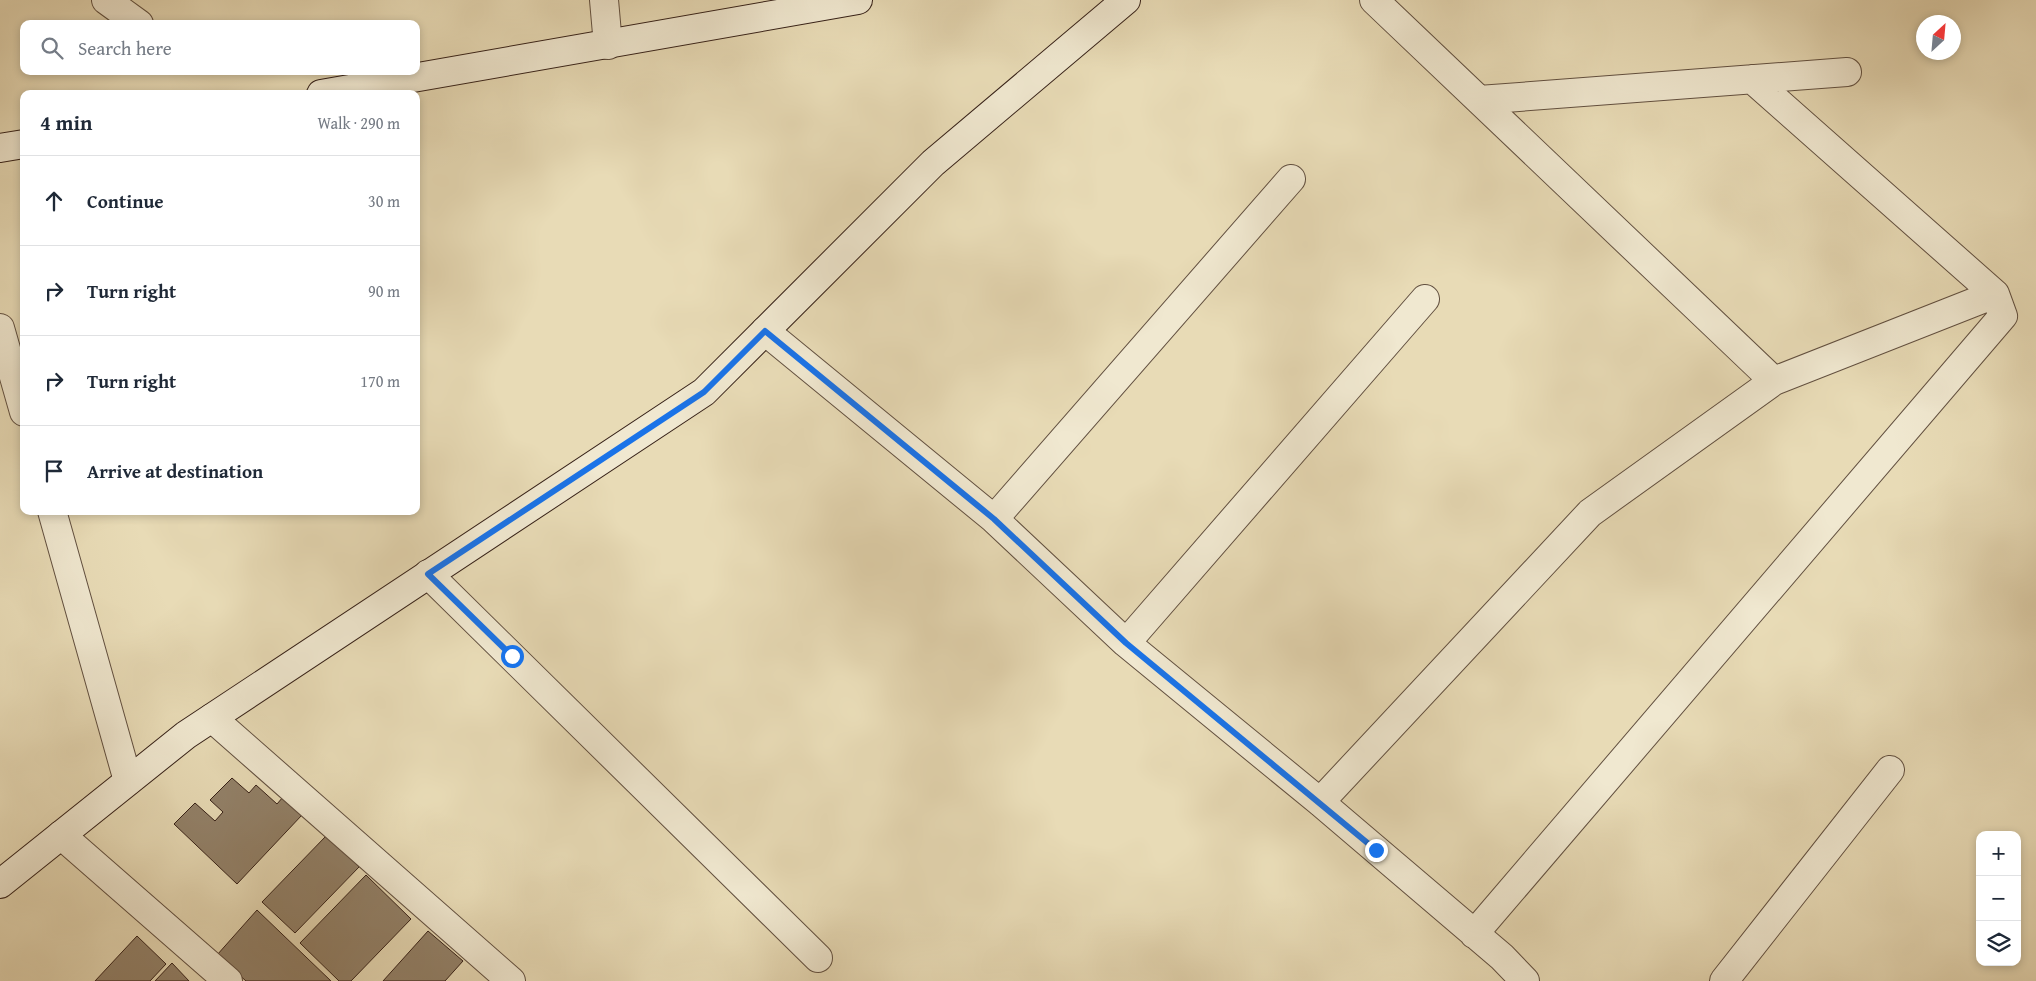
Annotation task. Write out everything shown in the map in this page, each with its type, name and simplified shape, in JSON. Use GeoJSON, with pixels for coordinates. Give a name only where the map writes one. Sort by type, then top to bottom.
{"type":"FeatureCollection","features":[{"type":"Feature","properties":{"kind":"street"},"geometry":{"type":"LineString","coordinates":[[106,0],[134,20]]}},
{"type":"Feature","properties":{"kind":"street"},"geometry":{"type":"LineString","coordinates":[[604,0],[608,45]]}},
{"type":"Feature","properties":{"kind":"street"},"geometry":{"type":"LineString","coordinates":[[344,90],[858,0]]}},
{"type":"Feature","properties":{"kind":"street"},"geometry":{"type":"LineString","coordinates":[[0,884],[186,735],[704,392],[933,163],[1126,0]]}},
{"type":"Feature","properties":{"kind":"street"},"geometry":{"type":"LineString","coordinates":[[1374,0],[1774,381]]}},
{"type":"Feature","properties":{"kind":"street"},"geometry":{"type":"LineString","coordinates":[[1479,100],[1847,72]]}},
{"type":"Feature","properties":{"kind":"street"},"geometry":{"type":"LineString","coordinates":[[1474,934],[2003,316],[1995,294],[1752,79]]}},
{"type":"Feature","properties":{"kind":"street"},"geometry":{"type":"LineString","coordinates":[[0,148],[20,145]]}},
{"type":"Feature","properties":{"kind":"street"},"geometry":{"type":"LineString","coordinates":[[994,519],[1291,179]]}},
{"type":"Feature","properties":{"kind":"street"},"geometry":{"type":"LineString","coordinates":[[1320,802],[1590,513],[1774,381],[1995,294]]}},
{"type":"Feature","properties":{"kind":"street"},"geometry":{"type":"LineString","coordinates":[[1126,643],[1425,299]]}},
{"type":"Feature","properties":{"kind":"street"},"geometry":{"type":"LineString","coordinates":[[0,328],[15,407]]}},
{"type":"Feature","properties":{"kind":"street"},"geometry":{"type":"LineString","coordinates":[[765,331],[994,519],[1126,643],[1320,802],[1474,934],[1525,981]]}},
{"type":"Feature","properties":{"kind":"street"},"geometry":{"type":"LineString","coordinates":[[53,515],[128,781]]}},
{"type":"Feature","properties":{"kind":"street"},"geometry":{"type":"LineString","coordinates":[[428,574],[818,958]]}},
{"type":"Feature","properties":{"kind":"street"},"geometry":{"type":"LineString","coordinates":[[212,718],[511,981]]}},
{"type":"Feature","properties":{"kind":"street"},"geometry":{"type":"LineString","coordinates":[[1724,981],[1890,770]]}},
{"type":"Feature","properties":{"kind":"street"},"geometry":{"type":"LineString","coordinates":[[61,835],[228,981]]}},
{"type":"Feature","properties":{"kind":"building"},"geometry":{"type":"Polygon","coordinates":[[[232,778],[249,793],[256,785],[277,804],[283,797],[302,815],[237,884],[174,824],[195,803],[215,821],[223,812],[210,800],[232,778]]]}},
{"type":"Feature","properties":{"kind":"building"},"geometry":{"type":"Polygon","coordinates":[[[327,835],[359,867],[295,933],[262,902],[327,835]]]}},
{"type":"Feature","properties":{"kind":"building"},"geometry":{"type":"Polygon","coordinates":[[[366,875],[411,919],[351,981],[339,981],[300,943],[366,875]]]}},
{"type":"Feature","properties":{"kind":"building"},"geometry":{"type":"Polygon","coordinates":[[[257,910],[331,981],[246,981],[217,955],[257,910]]]}},
{"type":"Feature","properties":{"kind":"building"},"geometry":{"type":"Polygon","coordinates":[[[428,931],[463,961],[445,981],[383,981],[428,931]]]}},
{"type":"Feature","properties":{"kind":"building"},"geometry":{"type":"Polygon","coordinates":[[[137,936],[166,964],[150,981],[95,981],[137,936]]]}},
{"type":"Feature","properties":{"kind":"building"},"geometry":{"type":"Polygon","coordinates":[[[172,963],[189,981],[155,981],[172,963]]]}},
{"type":"Feature","properties":{"kind":"route"},"geometry":{"type":"LineString","coordinates":[[512,656],[428,574],[704,392],[765,331],[994,519],[1126,643],[1376,850]]}}]}
